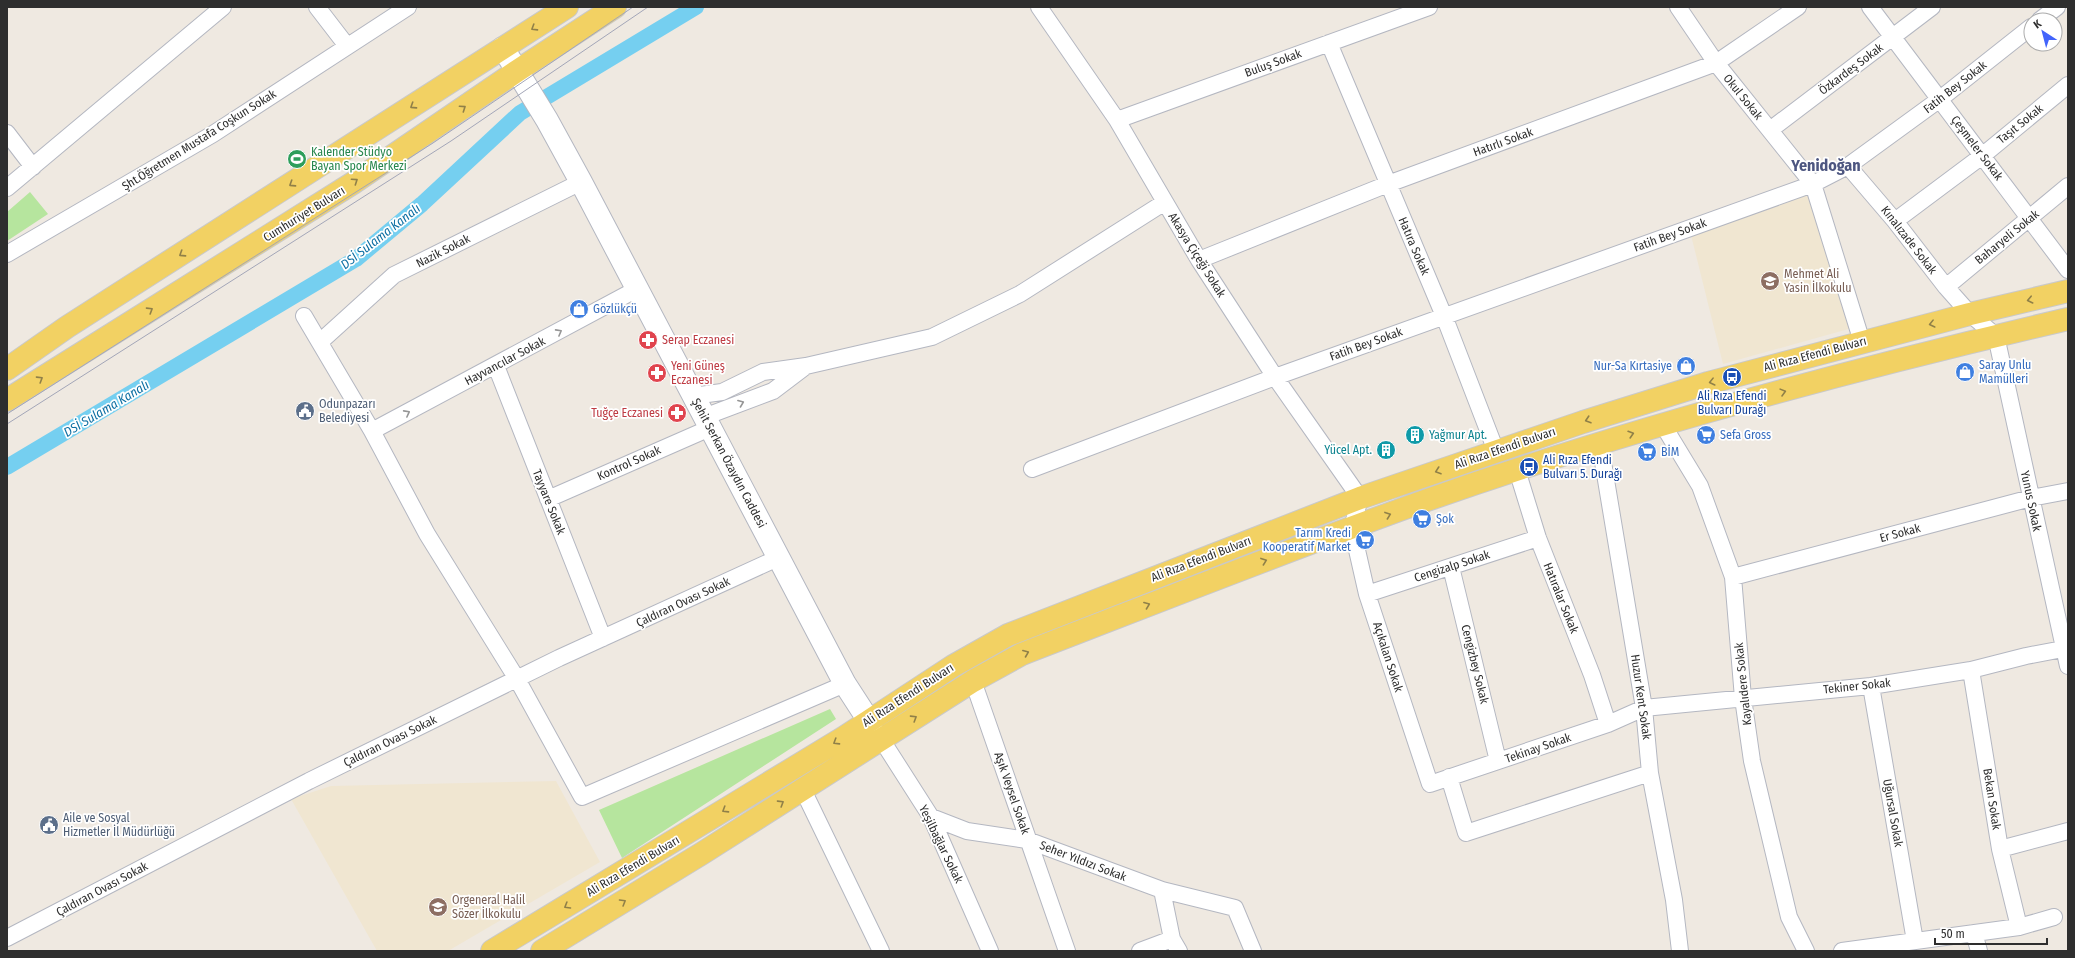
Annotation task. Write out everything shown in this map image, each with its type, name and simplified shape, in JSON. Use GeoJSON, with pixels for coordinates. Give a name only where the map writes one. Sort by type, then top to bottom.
{"type":"FeatureCollection","features":[{"type":"Feature","properties":{"kind":"main road"},"geometry":{"type":"LineString","coordinates":[[7,370],[67,327],[567,7]]}},
{"type":"Feature","properties":{"kind":"main road","name":"Cumhuriyet Bulvarı"},"geometry":{"type":"LineString","coordinates":[[7,400],[353,183],[517,71],[615,7]]}},
{"type":"Feature","properties":{"kind":"main road","name":"Şehit Serkan Özaydın Caddesi"},"geometry":{"type":"LineString","coordinates":[[503,48],[547,120],[582,182],[845,684],[869,721]]}},
{"type":"Feature","properties":{"kind":"main road","name":"Ali Rıza Efendi Bulvarı"},"geometry":{"type":"LineString","coordinates":[[492,951],[869,721],[953,666],[1008,635],[1360,498],[1496,451],[1708,383],[1970,314],[2068,291]]}},
{"type":"Feature","properties":{"kind":"main road","name":"Ali Rıza Efendi Bulvarı"},"geometry":{"type":"LineString","coordinates":[[542,951],[803,790],[973,681],[1022,654],[1352,528],[1517,470],[1716,409],[1996,336],[2068,319]]}},
{"type":"Feature","properties":{"kind":"street"},"geometry":{"type":"LineString","coordinates":[[7,188],[223,7]]}},
{"type":"Feature","properties":{"kind":"street"},"geometry":{"type":"LineString","coordinates":[[317,7],[347,46]]}},
{"type":"Feature","properties":{"kind":"street","name":"Şht.Öğretmen Mustafa Coşkun Sokak"},"geometry":{"type":"LineString","coordinates":[[7,254],[213,134],[408,7]]}},
{"type":"Feature","properties":{"kind":"street","name":"Akasya Çiçeği Sokak"},"geometry":{"type":"LineString","coordinates":[[1040,7],[1117,120],[1199,260],[1275,377],[1360,498]]}},
{"type":"Feature","properties":{"kind":"street","name":"Buluş Sokak"},"geometry":{"type":"LineString","coordinates":[[1117,120],[1429,7]]}},
{"type":"Feature","properties":{"kind":"street","name":"Okul Sokak"},"geometry":{"type":"LineString","coordinates":[[1678,7],[1716,63],[1813,184]]}},
{"type":"Feature","properties":{"kind":"street","name":"Hatırlı Sokak"},"geometry":{"type":"LineString","coordinates":[[1199,260],[1388,184],[1716,63],[1798,7]]}},
{"type":"Feature","properties":{"kind":"street","name":"Çeşmeler Sokak"},"geometry":{"type":"LineString","coordinates":[[1870,7],[2068,270]]}},
{"type":"Feature","properties":{"kind":"street","name":"Özkardeş Sokak"},"geometry":{"type":"LineString","coordinates":[[1770,130],[1932,7]]}},
{"type":"Feature","properties":{"kind":"street","name":"Fatih Bey Sokak"},"geometry":{"type":"LineString","coordinates":[[1032,469],[1275,377],[1813,184],[1848,166],[1940,99],[2023,33]]}},
{"type":"Feature","properties":{"kind":"street","name":"Hatıra Sokak"},"geometry":{"type":"LineString","coordinates":[[1329,43],[1444,316],[1496,451]]}},
{"type":"Feature","properties":{"kind":"street","name":"Taşıt Sokak"},"geometry":{"type":"LineString","coordinates":[[1895,222],[1982,156],[2068,85]]}},
{"type":"Feature","properties":{"kind":"street"},"geometry":{"type":"LineString","coordinates":[[7,132],[33,166]]}},
{"type":"Feature","properties":{"kind":"street","name":"Kınalızade Sokak"},"geometry":{"type":"LineString","coordinates":[[1848,166],[1895,222],[1946,287],[1970,314],[1996,336]]}},
{"type":"Feature","properties":{"kind":"street","name":"Nazik Sokak"},"geometry":{"type":"LineString","coordinates":[[320,342],[394,275],[582,182]]}},
{"type":"Feature","properties":{"kind":"street"},"geometry":{"type":"LineString","coordinates":[[1813,184],[1862,342]]}},
{"type":"Feature","properties":{"kind":"street","name":"Baharyeli Sokak"},"geometry":{"type":"LineString","coordinates":[[1946,287],[2068,186]]}},
{"type":"Feature","properties":{"kind":"street"},"geometry":{"type":"LineString","coordinates":[[693,396],[722,392],[763,372],[806,366],[932,337],[1020,294],[1165,202]]}},
{"type":"Feature","properties":{"kind":"street","name":"Hayvancılar Sokak"},"geometry":{"type":"LineString","coordinates":[[372,431],[496,366],[637,289]]}},
{"type":"Feature","properties":{"kind":"street"},"geometry":{"type":"LineString","coordinates":[[304,316],[372,431],[427,534],[517,679],[582,797],[845,684]]}},
{"type":"Feature","properties":{"kind":"street","name":"Yunus Sokak"},"geometry":{"type":"LineString","coordinates":[[1996,336],[2031,498],[2066,649],[2068,666]]}},
{"type":"Feature","properties":{"kind":"street","name":"Tayyare Sokak"},"geometry":{"type":"LineString","coordinates":[[496,366],[603,638]]}},
{"type":"Feature","properties":{"kind":"street","name":"Kontrol Sokak"},"geometry":{"type":"LineString","coordinates":[[548,499],[773,391],[806,366]]}},
{"type":"Feature","properties":{"kind":"street","name":"Kayalıdere Sokak"},"geometry":{"type":"LineString","coordinates":[[1663,425],[1700,486],[1734,578],[1743,698],[1752,761],[1789,917],[1806,951]]}},
{"type":"Feature","properties":{"kind":"street","name":"Huzur Kent Sokak"},"geometry":{"type":"LineString","coordinates":[[1600,444],[1644,708],[1650,773],[1674,900],[1680,951]]}},
{"type":"Feature","properties":{"kind":"street","name":"Hatıralar Sokak"},"geometry":{"type":"LineString","coordinates":[[1517,470],[1538,538],[1592,675],[1608,724]]}},
{"type":"Feature","properties":{"kind":"street","name":"Er Sokak"},"geometry":{"type":"LineString","coordinates":[[1734,578],[2031,498],[2068,491]]}},
{"type":"Feature","properties":{"kind":"street"},"geometry":{"type":"LineString","coordinates":[[1352,528],[1360,498]]}},
{"type":"Feature","properties":{"kind":"street","name":"Açıkalan Sokak"},"geometry":{"type":"LineString","coordinates":[[1352,528],[1367,594],[1430,784]]}},
{"type":"Feature","properties":{"kind":"street","name":"Cengizalp Sokak"},"geometry":{"type":"LineString","coordinates":[[1367,594],[1538,538]]}},
{"type":"Feature","properties":{"kind":"street","name":"Çaldıran Ovası Sokak"},"geometry":{"type":"LineString","coordinates":[[7,938],[309,781],[603,638],[780,558]]}},
{"type":"Feature","properties":{"kind":"street","name":"Cengizbey Sokak"},"geometry":{"type":"LineString","coordinates":[[1451,567],[1498,761]]}},
{"type":"Feature","properties":{"kind":"street","name":"Tekiner Sokak"},"geometry":{"type":"LineString","coordinates":[[1644,708],[1871,686],[1971,670],[2066,649]]}},
{"type":"Feature","properties":{"kind":"street","name":"Bekan Sokak"},"geometry":{"type":"LineString","coordinates":[[1971,670],[2000,849],[2019,927]]}},
{"type":"Feature","properties":{"kind":"street","name":"Aşık Veysel Sokak"},"geometry":{"type":"LineString","coordinates":[[973,681],[1067,951]]}},
{"type":"Feature","properties":{"kind":"street","name":"Uğursal Sokak"},"geometry":{"type":"LineString","coordinates":[[1871,686],[1915,941]]}},
{"type":"Feature","properties":{"kind":"street","name":"Tekinay Sokak"},"geometry":{"type":"LineString","coordinates":[[1430,784],[1608,724],[1644,708]]}},
{"type":"Feature","properties":{"kind":"street","name":"Yeşilbağlar Sokak"},"geometry":{"type":"LineString","coordinates":[[869,721],[931,817],[990,951]]}},
{"type":"Feature","properties":{"kind":"street"},"geometry":{"type":"LineString","coordinates":[[1450,777],[1466,833],[1650,773]]}},
{"type":"Feature","properties":{"kind":"street"},"geometry":{"type":"LineString","coordinates":[[803,790],[881,951]]}},
{"type":"Feature","properties":{"kind":"street","name":"Seher Yıldızı Sokak"},"geometry":{"type":"LineString","coordinates":[[931,817],[967,831],[1028,840],[1162,890],[1235,908],[1253,951]]}},
{"type":"Feature","properties":{"kind":"street"},"geometry":{"type":"LineString","coordinates":[[2000,849],[2068,831]]}},
{"type":"Feature","properties":{"kind":"street"},"geometry":{"type":"LineString","coordinates":[[1140,951],[1176,945],[1162,890]]}},
{"type":"Feature","properties":{"kind":"street"},"geometry":{"type":"LineString","coordinates":[[1842,951],[2019,927],[2054,918]]}},
{"type":"Feature","properties":{"kind":"street"},"geometry":{"type":"LineString","coordinates":[[1974,933],[1979,951]]}},
{"type":"Feature","properties":{"kind":"shaded area","name":"Mehmet Ali Yasin İlkokulu"},"geometry":{"type":"Polygon","coordinates":[[[1810,192],[1852,328],[1723,364],[1691,235],[1810,192]]]}},
{"type":"Feature","properties":{"kind":"shaded area","name":"Orgeneral Halil Sözer İlkokulu"},"geometry":{"type":"Polygon","coordinates":[[[556,781],[600,862],[448,951],[377,951],[291,799],[331,786],[556,781]]]}},
{"type":"Feature","properties":{"kind":"green space"},"geometry":{"type":"Polygon","coordinates":[[[30,192],[48,214],[7,241],[7,212],[30,192]]]}},
{"type":"Feature","properties":{"kind":"green space"},"geometry":{"type":"Polygon","coordinates":[[[830,709],[836,719],[622,858],[599,810],[830,709]]]}},
{"type":"Feature","properties":{"kind":"waterway","name":"DSİ Sulama Kanalı"},"geometry":{"type":"LineString","coordinates":[[7,467],[356,259],[422,204],[520,113],[696,7]]}},
{"type":"Feature","properties":{"kind":"tram line"},"geometry":{"type":"LineString","coordinates":[[7,414],[433,143],[633,7]]}},
{"type":"Feature","properties":{"kind":"tram line"},"geometry":{"type":"LineString","coordinates":[[7,424],[451,141],[648,7]]}},
{"type":"Feature","properties":{"kind":"place","name":"Kalender Stüdyo Bayan Spor Merkezi"},"geometry":{"type":"Point","coordinates":[297,159]}},
{"type":"Feature","properties":{"kind":"place","name":"Mehmet Ali Yasin İlkokulu"},"geometry":{"type":"Point","coordinates":[1770,281]}},
{"type":"Feature","properties":{"kind":"place","name":"Gözlükçü"},"geometry":{"type":"Point","coordinates":[579,309]}},
{"type":"Feature","properties":{"kind":"place","name":"Serap Eczanesi"},"geometry":{"type":"Point","coordinates":[648,340]}},
{"type":"Feature","properties":{"kind":"place","name":"Nur-Sa Kırtasiye"},"geometry":{"type":"Point","coordinates":[1686,366]}},
{"type":"Feature","properties":{"kind":"place","name":"Saray Unlu Mamülleri"},"geometry":{"type":"Point","coordinates":[1965,372]}},
{"type":"Feature","properties":{"kind":"place","name":"Yeni Güneş Eczanesi"},"geometry":{"type":"Point","coordinates":[657,373]}},
{"type":"Feature","properties":{"kind":"place","name":"Ali Rıza Efendi Bulvarı Durağı"},"geometry":{"type":"Point","coordinates":[1732,377]}},
{"type":"Feature","properties":{"kind":"place","name":"Odunpazarı Belediyesi"},"geometry":{"type":"Point","coordinates":[305,411]}},
{"type":"Feature","properties":{"kind":"place","name":"Tuğçe Eczanesi"},"geometry":{"type":"Point","coordinates":[677,413]}},
{"type":"Feature","properties":{"kind":"place","name":"Yağmur Apt."},"geometry":{"type":"Point","coordinates":[1415,435]}},
{"type":"Feature","properties":{"kind":"place","name":"Sefa Gross"},"geometry":{"type":"Point","coordinates":[1706,435]}},
{"type":"Feature","properties":{"kind":"place","name":"Yücel Apt."},"geometry":{"type":"Point","coordinates":[1386,450]}},
{"type":"Feature","properties":{"kind":"place","name":"BİM"},"geometry":{"type":"Point","coordinates":[1647,452]}},
{"type":"Feature","properties":{"kind":"place","name":"Ali Rıza Efendi Bulvarı 5. Durağı"},"geometry":{"type":"Point","coordinates":[1529,467]}},
{"type":"Feature","properties":{"kind":"place","name":"Şok"},"geometry":{"type":"Point","coordinates":[1422,519]}},
{"type":"Feature","properties":{"kind":"place","name":"Tarım Kredi Kooperatif Market"},"geometry":{"type":"Point","coordinates":[1365,540]}},
{"type":"Feature","properties":{"kind":"place","name":"Aile ve Sosyal Hizmetler İl Müdürlüğü"},"geometry":{"type":"Point","coordinates":[49,825]}},
{"type":"Feature","properties":{"kind":"place","name":"Orgeneral Halil Sözer İlkokulu"},"geometry":{"type":"Point","coordinates":[438,907]}},
{"type":"Feature","properties":{"kind":"district","name":"Yenidoğan"},"geometry":{"type":"Point","coordinates":[1826,165]}}]}
